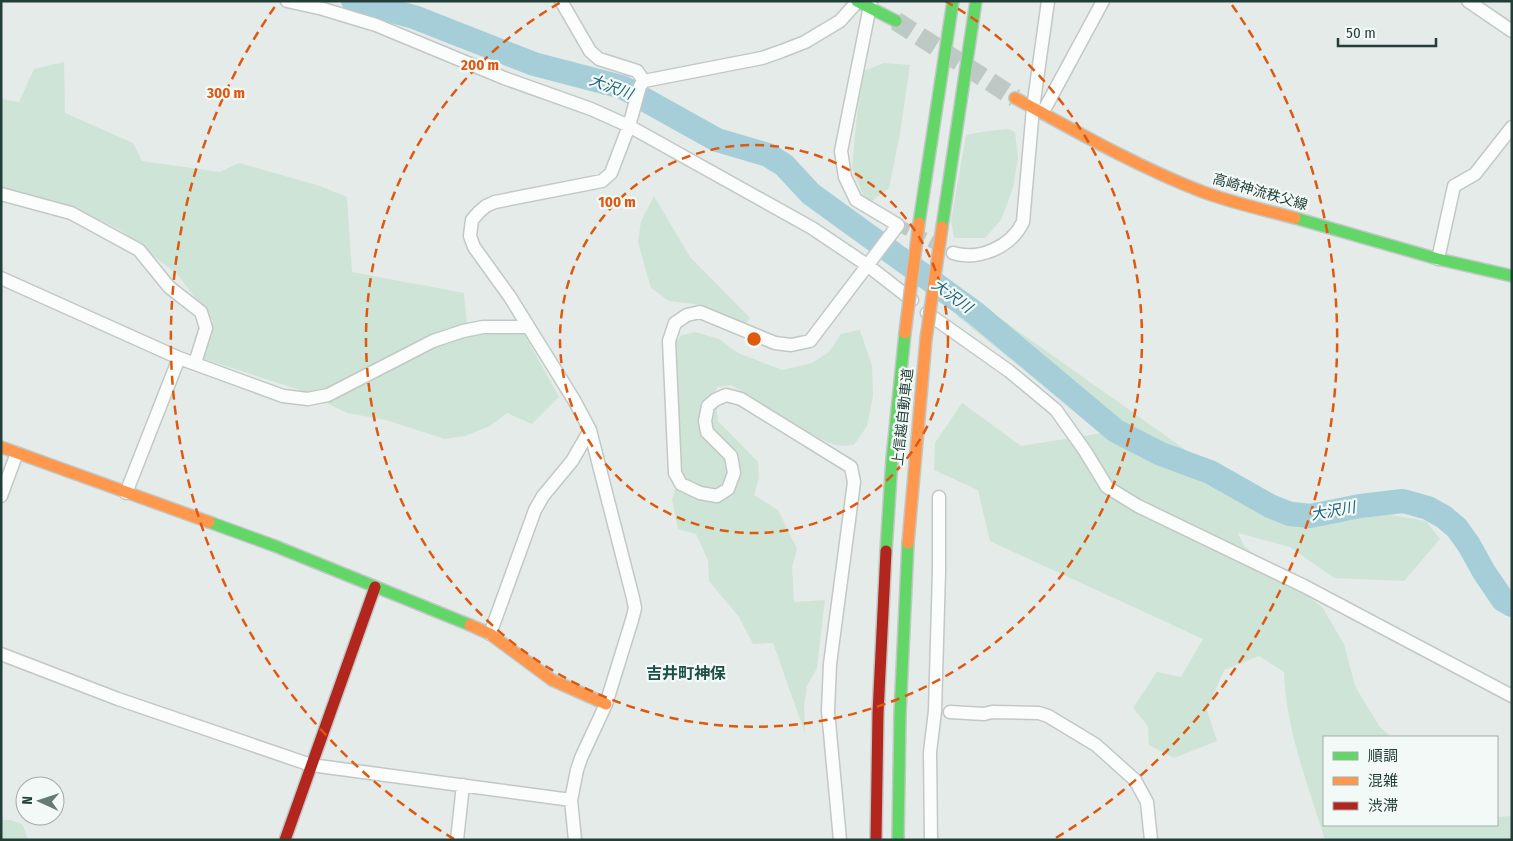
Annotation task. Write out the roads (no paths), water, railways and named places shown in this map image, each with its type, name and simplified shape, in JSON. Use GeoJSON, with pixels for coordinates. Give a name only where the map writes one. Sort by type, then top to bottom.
{"type":"FeatureCollection","features":[{"type":"Feature","properties":{"kind":"main road","name":"上信越自動車道"},"geometry":{"type":"LineString","coordinates":[[876,840],[877,715],[885,549],[904,333],[953,1]]}},
{"type":"Feature","properties":{"kind":"main road","name":"上信越自動車道"},"geometry":{"type":"LineString","coordinates":[[898,840],[902,632],[912,475],[926,339],[976,1]]}},
{"type":"Feature","properties":{"kind":"main road"},"geometry":{"type":"LineString","coordinates":[[864,3],[896,21]]}},
{"type":"Feature","properties":{"kind":"main road","name":"高崎神流秩父線"},"geometry":{"type":"LineString","coordinates":[[1015,98],[1120,155],[1174,181],[1206,193],[1438,259],[1512,276]]}},
{"type":"Feature","properties":{"kind":"main road"},"geometry":{"type":"LineString","coordinates":[[1,447],[275,546],[490,634],[552,680],[606,704]]}},
{"type":"Feature","properties":{"kind":"main road"},"geometry":{"type":"LineString","coordinates":[[285,840],[375,587]]}},
{"type":"Feature","properties":{"kind":"street"},"geometry":{"type":"LineString","coordinates":[[287,1],[323,9],[376,25],[504,78],[591,109],[629,126],[812,228],[867,265],[933,317],[1008,371],[1056,410],[1085,451],[1107,487],[1138,506],[1304,586],[1512,696]]}},
{"type":"Feature","properties":{"kind":"street"},"geometry":{"type":"LineString","coordinates":[[561,1],[590,51],[599,59],[637,70],[644,81]]}},
{"type":"Feature","properties":{"kind":"street"},"geometry":{"type":"LineString","coordinates":[[953,253],[966,256],[989,251],[1010,241],[1018,232],[1023,222],[1038,110],[1048,1]]}},
{"type":"Feature","properties":{"kind":"street"},"geometry":{"type":"LineString","coordinates":[[1038,110],[1103,1]]}},
{"type":"Feature","properties":{"kind":"street"},"geometry":{"type":"LineString","coordinates":[[1468,1],[1512,31]]}},
{"type":"Feature","properties":{"kind":"street"},"geometry":{"type":"LineString","coordinates":[[575,840],[571,800],[581,758],[606,704],[635,608],[590,430],[574,400],[510,297],[474,247],[470,236],[472,220],[479,212],[495,202],[602,181],[610,173],[629,126],[640,86],[644,81],[762,58],[782,51],[805,42],[840,21],[864,3]]}},
{"type":"Feature","properties":{"kind":"street"},"geometry":{"type":"LineString","coordinates":[[840,840],[828,712],[830,664],[854,482],[851,467],[740,399],[726,395],[708,406],[705,422],[707,432],[731,456],[734,474],[728,489],[717,496],[700,493],[681,484],[675,473],[669,341],[675,323],[687,315],[700,312],[775,343],[792,345],[810,341],[898,225],[856,200],[844,177],[841,151],[864,3]]}},
{"type":"Feature","properties":{"kind":"street"},"geometry":{"type":"LineString","coordinates":[[1438,259],[1454,186],[1475,174],[1512,127]]}},
{"type":"Feature","properties":{"kind":"street"},"geometry":{"type":"LineString","coordinates":[[1,194],[71,213],[139,250],[169,287],[201,312],[206,328],[195,363]]}},
{"type":"Feature","properties":{"kind":"street"},"geometry":{"type":"LineString","coordinates":[[1,278],[179,358],[283,396],[308,399],[328,395],[433,341],[463,331],[483,327],[528,326]]}},
{"type":"Feature","properties":{"kind":"street"},"geometry":{"type":"LineString","coordinates":[[126,492],[179,358]]}},
{"type":"Feature","properties":{"kind":"street"},"geometry":{"type":"LineString","coordinates":[[490,634],[535,510],[543,496],[572,461],[590,430]]}},
{"type":"Feature","properties":{"kind":"street"},"geometry":{"type":"LineString","coordinates":[[1,496],[17,453]]}},
{"type":"Feature","properties":{"kind":"street"},"geometry":{"type":"LineString","coordinates":[[931,840],[930,752],[935,711],[939,497]]}},
{"type":"Feature","properties":{"kind":"street"},"geometry":{"type":"LineString","coordinates":[[1,654],[118,699],[312,765],[571,800]]}},
{"type":"Feature","properties":{"kind":"street"},"geometry":{"type":"LineString","coordinates":[[950,712],[984,714],[992,712],[1038,713],[1048,716],[1096,745],[1135,780],[1147,802],[1151,840]]}},
{"type":"Feature","properties":{"kind":"street"},"geometry":{"type":"LineString","coordinates":[[457,840],[463,785]]}},
{"type":"Feature","properties":{"kind":"waterway","name":"大沢川"},"geometry":{"type":"LineString","coordinates":[[353,1],[414,17],[534,64],[622,87],[717,140],[768,155],[784,165],[811,194],[974,312],[1116,431],[1161,454],[1210,472],[1270,506],[1290,514],[1310,516],[1360,506],[1403,501],[1428,508],[1444,517],[1457,528],[1503,600],[1512,605]]}},
{"type":"Feature","properties":{"kind":"tunnel"},"geometry":{"type":"LineString","coordinates":[[896,21],[1015,98]]}},
{"type":"Feature","properties":{"kind":"tunnel"},"geometry":{"type":"LineString","coordinates":[[898,225],[944,248]]}},
{"type":"Feature","properties":{"kind":"district","name":"吉井町神保"},"geometry":{"type":"Point","coordinates":[686,673]}}]}
